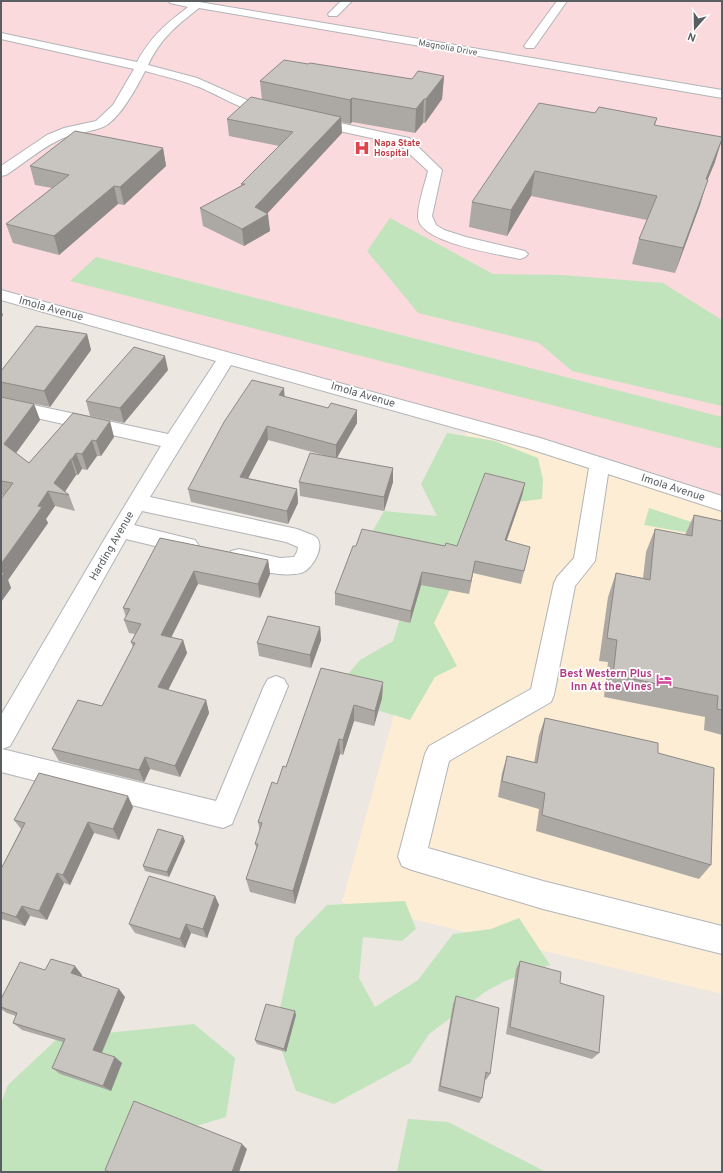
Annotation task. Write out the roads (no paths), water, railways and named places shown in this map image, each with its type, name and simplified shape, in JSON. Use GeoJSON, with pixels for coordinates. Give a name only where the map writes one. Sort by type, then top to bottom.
{"type":"FeatureCollection","features":[{"type":"Feature","properties":{"kind":"street","name":"Magnolia Drive"},"geometry":{"type":"LineString","coordinates":[[174,1],[722,94]]}},
{"type":"Feature","properties":{"kind":"street"},"geometry":{"type":"LineString","coordinates":[[346,30],[350,19],[329,13],[347,1]]}},
{"type":"Feature","properties":{"kind":"street"},"geometry":{"type":"LineString","coordinates":[[545,49],[526,46],[562,1]]}},
{"type":"Feature","properties":{"kind":"street"},"geometry":{"type":"LineString","coordinates":[[1,172],[52,138],[69,131],[100,124],[118,107],[131,87],[148,53],[166,29],[197,5]]}},
{"type":"Feature","properties":{"kind":"street"},"geometry":{"type":"LineString","coordinates":[[382,37],[391,28]]}},
{"type":"Feature","properties":{"kind":"street"},"geometry":{"type":"LineString","coordinates":[[1,36],[141,66],[196,82],[260,110],[282,115]]}},
{"type":"Feature","properties":{"kind":"street"},"geometry":{"type":"LineString","coordinates":[[296,118],[404,141],[436,170],[425,216],[432,229],[452,238],[520,254]]}},
{"type":"Feature","properties":{"kind":"street","name":"Imola Avenue"},"geometry":{"type":"LineString","coordinates":[[1,295],[508,436],[722,504]]}},
{"type":"Feature","properties":{"kind":"street","name":"Harding Avenue"},"geometry":{"type":"LineString","coordinates":[[1,738],[120,530],[173,442],[227,358]]}},
{"type":"Feature","properties":{"kind":"street"},"geometry":{"type":"LineString","coordinates":[[1,404],[173,442]]}},
{"type":"Feature","properties":{"kind":"street"},"geometry":{"type":"LineString","coordinates":[[600,464],[584,561],[565,583],[542,695],[438,754],[412,857],[543,895],[722,940]]}},
{"type":"Feature","properties":{"kind":"street"},"geometry":{"type":"LineString","coordinates":[[120,530],[280,566],[300,565],[308,554],[309,543],[290,535],[137,502]]}},
{"type":"Feature","properties":{"kind":"street"},"geometry":{"type":"LineString","coordinates":[[1,760],[223,814],[276,686]]}},
{"type":"Feature","properties":{"kind":"place","name":"Napa State Hospital"},"geometry":{"type":"Point","coordinates":[362,148]}},
{"type":"Feature","properties":{"kind":"place","name":"Best Western Plus Inn At the Vines"},"geometry":{"type":"Point","coordinates":[664,680]}}]}
